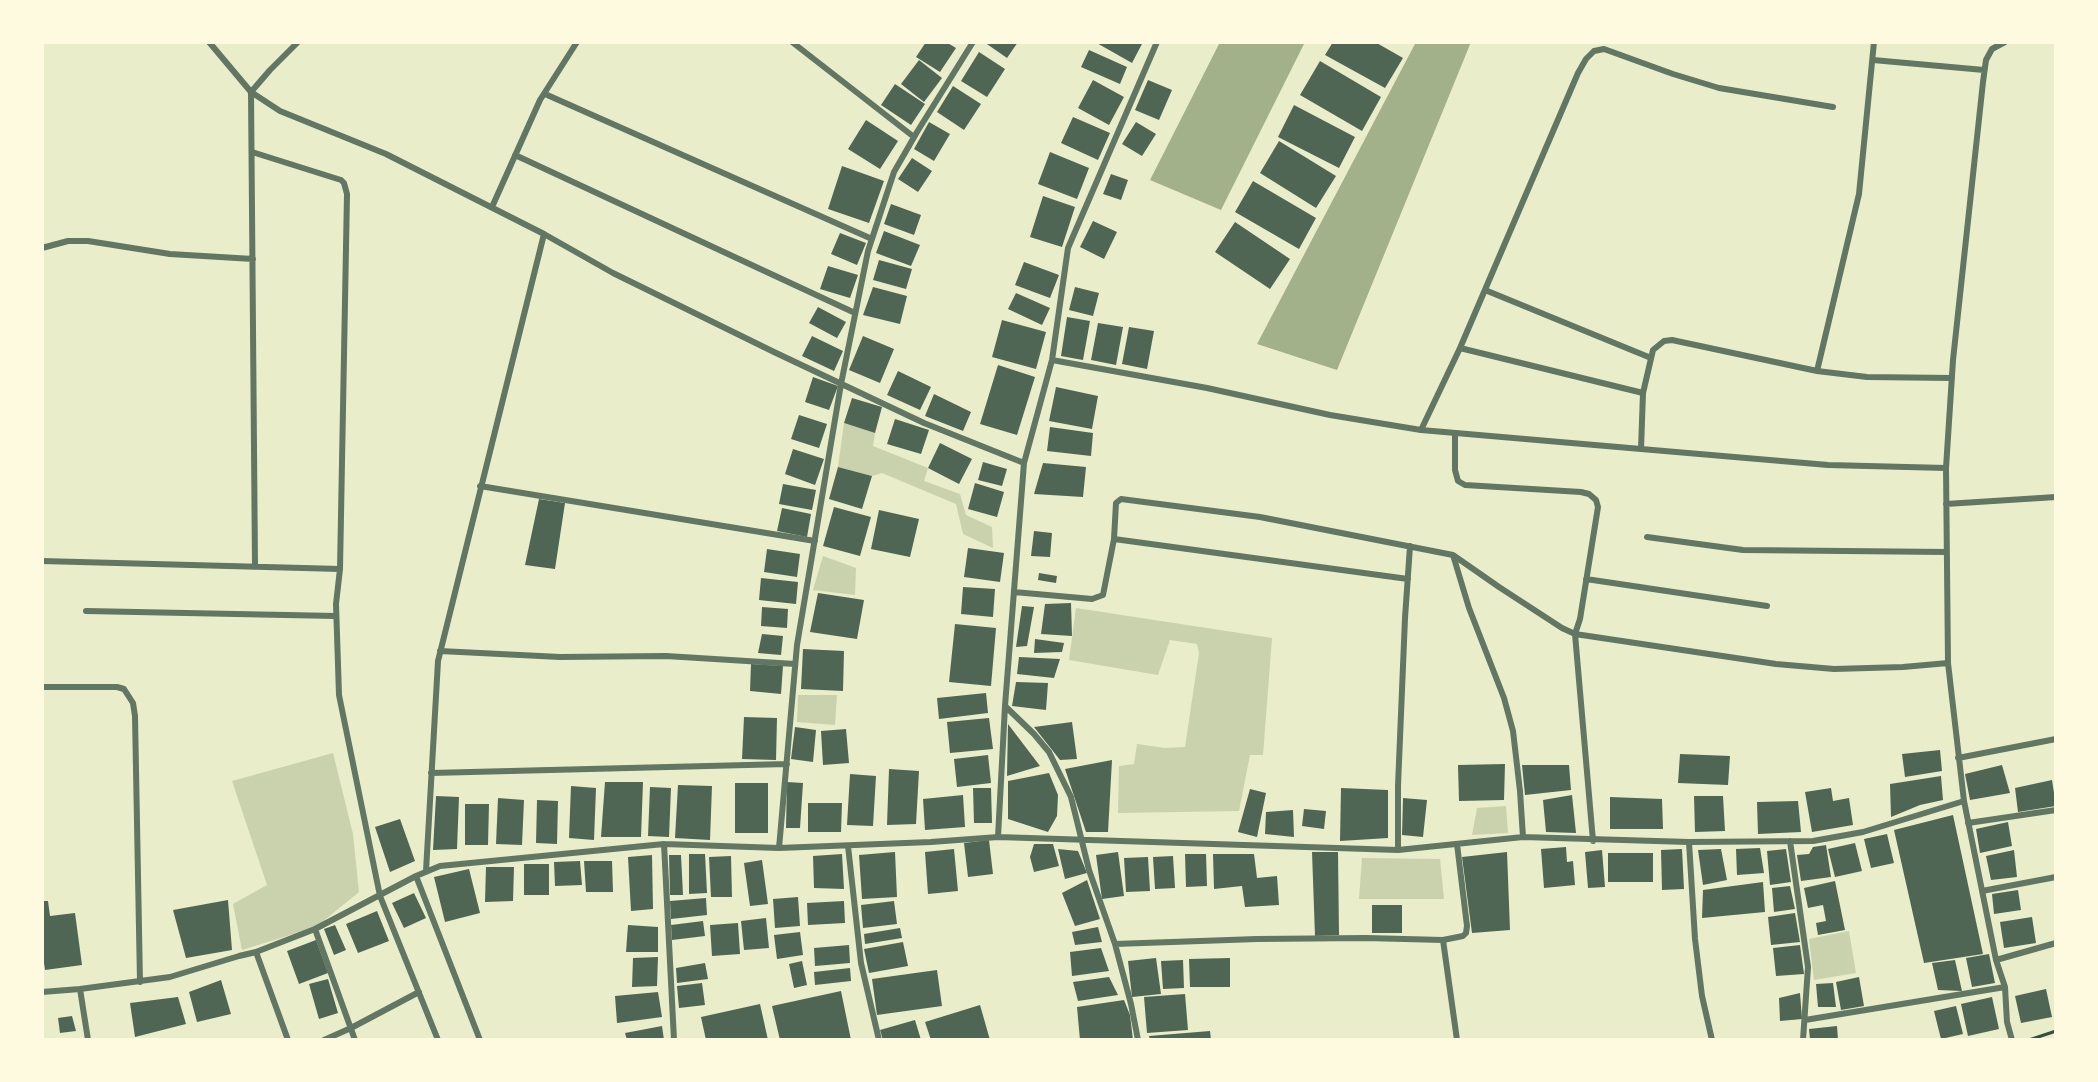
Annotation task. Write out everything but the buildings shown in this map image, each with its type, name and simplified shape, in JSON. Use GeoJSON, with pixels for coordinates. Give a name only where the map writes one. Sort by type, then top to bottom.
{"type":"FeatureCollection","features":[{"type":"Feature","properties":{"kind":"street"},"geometry":{"type":"LineString","coordinates":[[209,42],[251,92],[280,111],[386,154],[544,234],[613,273],[841,384],[924,423],[1024,463]]}},
{"type":"Feature","properties":{"kind":"street"},"geometry":{"type":"LineString","coordinates":[[255,566],[251,92],[298,42]]}},
{"type":"Feature","properties":{"kind":"street"},"geometry":{"type":"LineString","coordinates":[[492,207],[545,94],[577,42]]}},
{"type":"Feature","properties":{"kind":"street"},"geometry":{"type":"LineString","coordinates":[[792,42],[914,137]]}},
{"type":"Feature","properties":{"kind":"street"},"geometry":{"type":"LineString","coordinates":[[779,848],[795,664],[841,384],[872,239],[894,172],[974,42]]}},
{"type":"Feature","properties":{"kind":"street"},"geometry":{"type":"LineString","coordinates":[[998,837],[1005,706],[1024,463],[1052,360],[1068,248],[1157,42]]}},
{"type":"Feature","properties":{"kind":"street"},"geometry":{"type":"LineString","coordinates":[[1817,371],[1859,194],[1875,42]]}},
{"type":"Feature","properties":{"kind":"street"},"geometry":{"type":"LineString","coordinates":[[2004,42],[1992,49],[1984,70],[1952,378],[1946,468],[1946,552],[1948,663],[1958,758],[1968,823],[1996,960],[2005,987],[2007,1022],[2012,1040]]}},
{"type":"Feature","properties":{"kind":"street"},"geometry":{"type":"LineString","coordinates":[[1421,430],[1460,348],[1578,73],[1594,51],[1604,48],[1673,74],[1719,88],[1833,107]]}},
{"type":"Feature","properties":{"kind":"street"},"geometry":{"type":"LineString","coordinates":[[1873,60],[1984,70]]}},
{"type":"Feature","properties":{"kind":"street"},"geometry":{"type":"LineString","coordinates":[[545,94],[872,239]]}},
{"type":"Feature","properties":{"kind":"street"},"geometry":{"type":"LineString","coordinates":[[252,152],[341,180],[347,194],[340,569],[336,616],[339,695],[380,896],[438,1040]]}},
{"type":"Feature","properties":{"kind":"street"},"geometry":{"type":"LineString","coordinates":[[515,155],[855,313]]}},
{"type":"Feature","properties":{"kind":"street"},"geometry":{"type":"LineString","coordinates":[[426,871],[438,661],[544,234]]}},
{"type":"Feature","properties":{"kind":"street"},"geometry":{"type":"LineString","coordinates":[[42,248],[68,241],[88,241],[170,254],[253,260]]}},
{"type":"Feature","properties":{"kind":"street"},"geometry":{"type":"LineString","coordinates":[[1485,290],[1651,358]]}},
{"type":"Feature","properties":{"kind":"street"},"geometry":{"type":"LineString","coordinates":[[1641,449],[1643,393],[1653,350],[1664,341],[1678,340],[1817,371],[1867,377],[1952,378]]}},
{"type":"Feature","properties":{"kind":"street"},"geometry":{"type":"LineString","coordinates":[[1460,348],[1643,393]]}},
{"type":"Feature","properties":{"kind":"street"},"geometry":{"type":"LineString","coordinates":[[1052,360],[1207,388],[1330,415],[1421,430],[1828,465],[1946,468]]}},
{"type":"Feature","properties":{"kind":"street"},"geometry":{"type":"LineString","coordinates":[[1455,433],[1455,470],[1458,481],[1465,485],[1581,492],[1589,494],[1596,500],[1598,507],[1580,619],[1575,634],[1593,841]]}},
{"type":"Feature","properties":{"kind":"street"},"geometry":{"type":"LineString","coordinates":[[480,486],[815,541]]}},
{"type":"Feature","properties":{"kind":"street"},"geometry":{"type":"LineString","coordinates":[[1946,504],[2056,497]]}},
{"type":"Feature","properties":{"kind":"street"},"geometry":{"type":"LineString","coordinates":[[1014,592],[1092,599],[1103,595],[1114,538],[1116,503],[1118,500],[1125,499],[1260,517],[1454,555],[1499,587],[1575,634],[1776,664],[1834,669],[1948,663]]}},
{"type":"Feature","properties":{"kind":"street"},"geometry":{"type":"LineString","coordinates":[[1647,537],[1743,550],[1946,552]]}},
{"type":"Feature","properties":{"kind":"street"},"geometry":{"type":"LineString","coordinates":[[1114,538],[1408,579]]}},
{"type":"Feature","properties":{"kind":"street"},"geometry":{"type":"LineString","coordinates":[[1398,850],[1398,786],[1410,546]]}},
{"type":"Feature","properties":{"kind":"street"},"geometry":{"type":"LineString","coordinates":[[1454,555],[1469,608],[1504,698],[1513,731],[1523,837]]}},
{"type":"Feature","properties":{"kind":"street"},"geometry":{"type":"LineString","coordinates":[[42,561],[340,569]]}},
{"type":"Feature","properties":{"kind":"street"},"geometry":{"type":"LineString","coordinates":[[1586,579],[1767,606]]}},
{"type":"Feature","properties":{"kind":"street"},"geometry":{"type":"LineString","coordinates":[[86,611],[336,616]]}},
{"type":"Feature","properties":{"kind":"street"},"geometry":{"type":"LineString","coordinates":[[440,651],[560,657],[666,656],[795,664]]}},
{"type":"Feature","properties":{"kind":"street"},"geometry":{"type":"LineString","coordinates":[[42,687],[124,688],[133,703],[140,982]]}},
{"type":"Feature","properties":{"kind":"street"},"geometry":{"type":"LineString","coordinates":[[1005,706],[1049,752],[1071,797],[1089,870],[1115,944],[1138,1040]]}},
{"type":"Feature","properties":{"kind":"street"},"geometry":{"type":"LineString","coordinates":[[1958,758],[2056,739]]}},
{"type":"Feature","properties":{"kind":"street"},"geometry":{"type":"LineString","coordinates":[[431,773],[787,764]]}},
{"type":"Feature","properties":{"kind":"street"},"geometry":{"type":"LineString","coordinates":[[42,992],[170,977],[256,952],[315,929],[416,876],[440,866],[664,844],[779,848],[998,837],[1398,850],[1523,837],[1593,841],[1813,841],[1863,832],[1964,801]]}},
{"type":"Feature","properties":{"kind":"street"},"geometry":{"type":"LineString","coordinates":[[1968,823],[2056,810]]}},
{"type":"Feature","properties":{"kind":"street"},"geometry":{"type":"LineString","coordinates":[[1790,841],[1808,967],[1803,1040]]}},
{"type":"Feature","properties":{"kind":"street"},"geometry":{"type":"LineString","coordinates":[[1689,842],[1700,985],[1712,1040]]}},
{"type":"Feature","properties":{"kind":"street"},"geometry":{"type":"LineString","coordinates":[[664,844],[674,1040]]}},
{"type":"Feature","properties":{"kind":"street"},"geometry":{"type":"LineString","coordinates":[[1115,944],[1268,939],[1455,939],[1466,933],[1467,926],[1457,844]]}},
{"type":"Feature","properties":{"kind":"street"},"geometry":{"type":"LineString","coordinates":[[848,846],[861,963],[879,1040]]}},
{"type":"Feature","properties":{"kind":"street"},"geometry":{"type":"LineString","coordinates":[[416,876],[480,1040]]}},
{"type":"Feature","properties":{"kind":"street"},"geometry":{"type":"LineString","coordinates":[[1982,891],[2056,877]]}},
{"type":"Feature","properties":{"kind":"street"},"geometry":{"type":"LineString","coordinates":[[315,929],[355,1040]]}},
{"type":"Feature","properties":{"kind":"street"},"geometry":{"type":"LineString","coordinates":[[1443,940],[1457,1040]]}},
{"type":"Feature","properties":{"kind":"street"},"geometry":{"type":"LineString","coordinates":[[1996,960],[2056,943]]}},
{"type":"Feature","properties":{"kind":"street"},"geometry":{"type":"LineString","coordinates":[[256,952],[288,1040]]}},
{"type":"Feature","properties":{"kind":"street"},"geometry":{"type":"LineString","coordinates":[[1805,1020],[2005,987]]}},
{"type":"Feature","properties":{"kind":"street"},"geometry":{"type":"LineString","coordinates":[[80,989],[88,1040]]}},
{"type":"Feature","properties":{"kind":"street"},"geometry":{"type":"LineString","coordinates":[[324,1040],[419,992]]}},
{"type":"Feature","properties":{"kind":"path"},"geometry":{"type":"LineString","coordinates":[[2029,1040],[2056,1031]]}},
{"type":"Feature","properties":{"kind":"shaded area"},"geometry":{"type":"Polygon","coordinates":[[[1220,42],[1305,42],[1221,210],[1150,180],[1220,42]]]}},
{"type":"Feature","properties":{"kind":"shaded area"},"geometry":{"type":"Polygon","coordinates":[[[1416,42],[1471,42],[1337,370],[1257,344],[1416,42]]]}},
{"type":"Feature","properties":{"kind":"shaded area"},"geometry":{"type":"Polygon","coordinates":[[[844,423],[875,433],[873,446],[928,468],[924,481],[960,494],[966,515],[992,527],[993,548],[963,534],[956,504],[882,473],[872,476],[838,467],[844,423]]]}},
{"type":"Feature","properties":{"kind":"shaded area"},"geometry":{"type":"Polygon","coordinates":[[[823,556],[856,568],[855,595],[813,590],[823,556]]]}},
{"type":"Feature","properties":{"kind":"shaded area"},"geometry":{"type":"Polygon","coordinates":[[[1076,608],[1272,638],[1263,755],[1250,755],[1239,811],[1118,813],[1119,766],[1134,764],[1137,744],[1165,748],[1185,747],[1199,653],[1197,644],[1170,640],[1158,675],[1069,660],[1076,608]]]}},
{"type":"Feature","properties":{"kind":"shaded area"},"geometry":{"type":"Polygon","coordinates":[[[798,695],[837,695],[835,725],[797,722],[798,695]]]}},
{"type":"Feature","properties":{"kind":"shaded area"},"geometry":{"type":"Polygon","coordinates":[[[333,753],[353,834],[359,892],[316,927],[242,950],[233,904],[267,885],[232,781],[333,753]]]}},
{"type":"Feature","properties":{"kind":"shaded area"},"geometry":{"type":"Polygon","coordinates":[[[1506,806],[1508,833],[1472,835],[1477,808],[1506,806]]]}},
{"type":"Feature","properties":{"kind":"shaded area"},"geometry":{"type":"Polygon","coordinates":[[[1362,858],[1440,859],[1444,899],[1359,899],[1362,858]]]}},
{"type":"Feature","properties":{"kind":"shaded area"},"geometry":{"type":"Polygon","coordinates":[[[1849,931],[1856,973],[1814,980],[1809,939],[1849,931]]]}}]}
